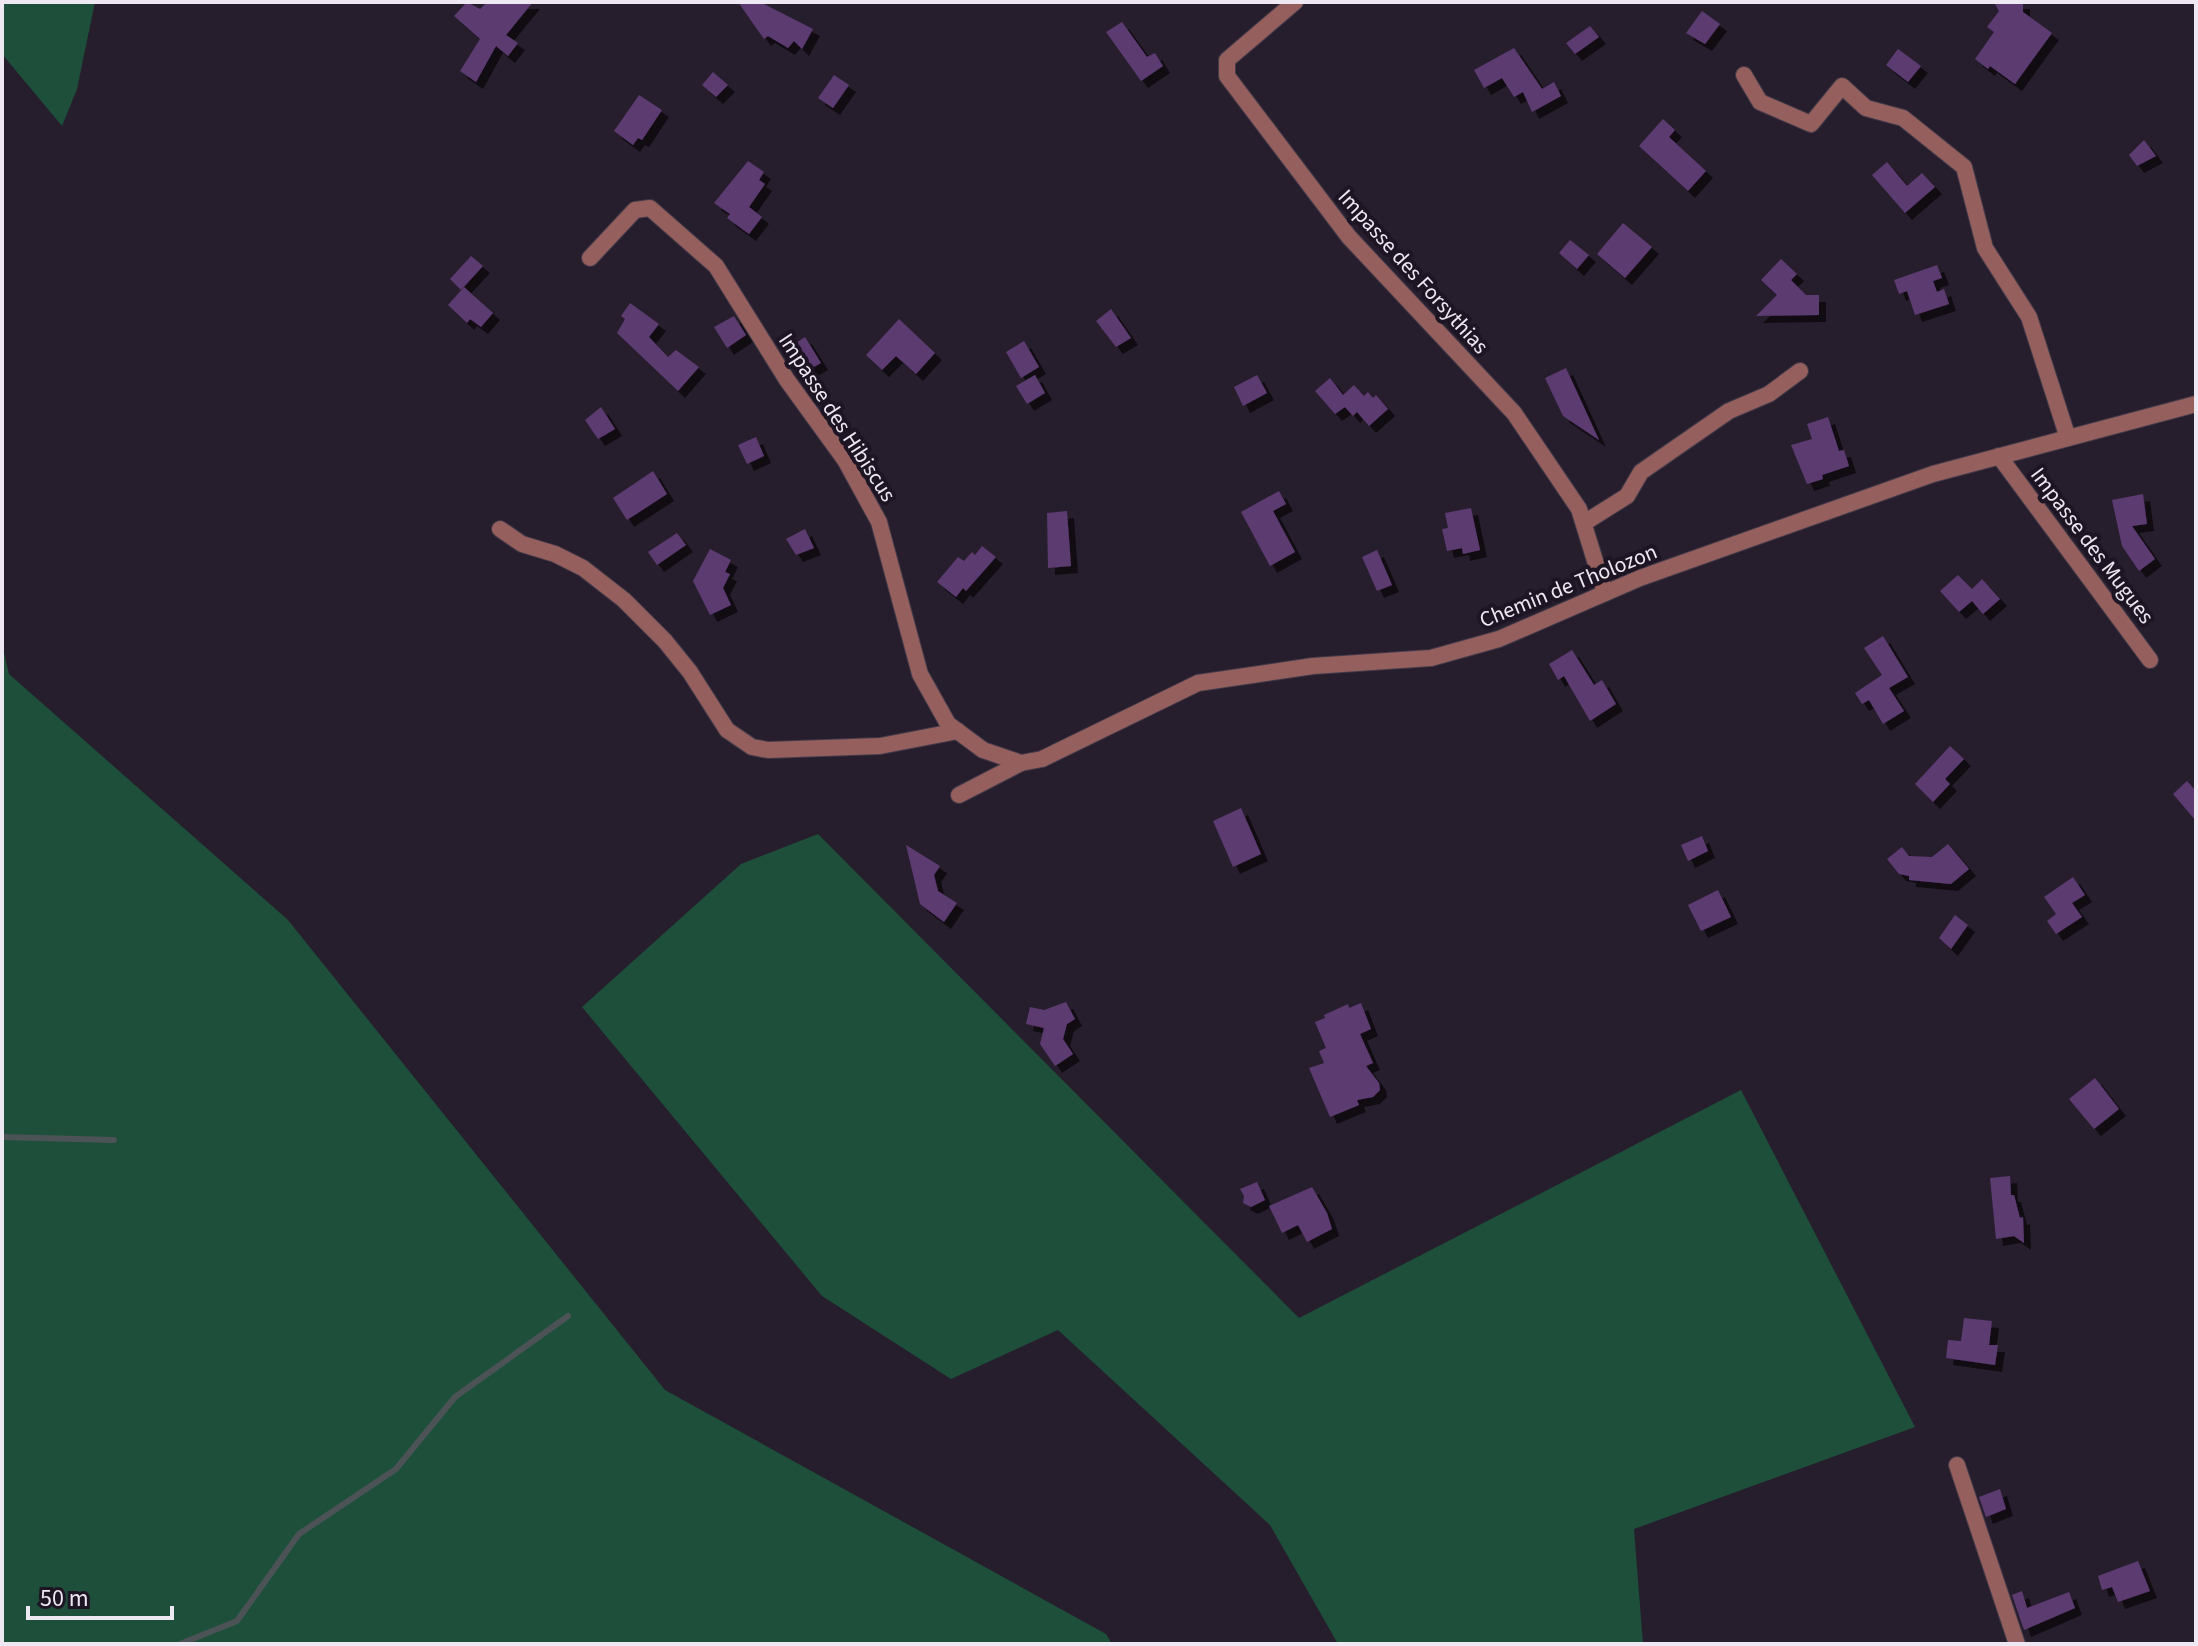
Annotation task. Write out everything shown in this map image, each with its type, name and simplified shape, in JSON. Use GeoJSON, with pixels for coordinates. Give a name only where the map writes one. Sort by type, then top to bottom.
{"type":"FeatureCollection","features":[{"type":"Feature","properties":{"kind":"street","name":"Impasse des Forsythias"},"geometry":{"type":"LineString","coordinates":[[1295,2],[1227,60],[1227,76],[1349,237],[1514,413],[1579,509],[1605,593]]}},
{"type":"Feature","properties":{"kind":"street"},"geometry":{"type":"LineString","coordinates":[[1744,75],[1760,102],[1811,124],[1842,86],[1866,108],[1903,118],[1964,167],[1985,248],[2029,317],[2068,438]]}},
{"type":"Feature","properties":{"kind":"street","name":"Impasse des Hibiscus"},"geometry":{"type":"LineString","coordinates":[[590,258],[635,210],[650,208],[716,266],[787,380],[845,460],[879,522],[920,674],[948,724],[983,750],[1021,763]]}},
{"type":"Feature","properties":{"kind":"street"},"geometry":{"type":"LineString","coordinates":[[1584,523],[1627,496],[1641,472],[1729,411],[1769,394],[1800,371]]}},
{"type":"Feature","properties":{"kind":"street","name":"Chemin de Tholozon"},"geometry":{"type":"LineString","coordinates":[[959,795],[1021,763],[1042,759],[1198,683],[1313,666],[1431,658],[1499,639],[1640,578],[1933,474],[2196,404]]}},
{"type":"Feature","properties":{"kind":"street","name":"Impasse des Mugues"},"geometry":{"type":"LineString","coordinates":[[1999,456],[2150,660]]}},
{"type":"Feature","properties":{"kind":"street"},"geometry":{"type":"LineString","coordinates":[[500,529],[522,544],[555,554],[583,568],[624,600],[665,641],[690,672],[727,730],[752,747],[768,750],[880,746],[958,731]]}},
{"type":"Feature","properties":{"kind":"street"},"geometry":{"type":"LineString","coordinates":[[1957,1465],[2017,1644]]}},
{"type":"Feature","properties":{"kind":"green space"},"geometry":{"type":"Polygon","coordinates":[[[2,2],[95,2],[77,89],[62,126],[2,54],[2,2]]]}},
{"type":"Feature","properties":{"kind":"green space"},"geometry":{"type":"Polygon","coordinates":[[[2,644],[9,674],[288,920],[665,1390],[1106,1634],[1112,1644],[2,1644],[2,644]]]}},
{"type":"Feature","properties":{"kind":"green space"},"geometry":{"type":"Polygon","coordinates":[[[818,834],[1299,1318],[1741,1090],[1915,1427],[1634,1529],[1643,1644],[1338,1644],[1270,1525],[1058,1330],[951,1379],[822,1296],[582,1007],[741,864],[818,834]]]}},
{"type":"Feature","properties":{"kind":"building"},"geometry":{"type":"Polygon","coordinates":[[[467,2],[480,9],[487,2],[533,2],[506,35],[518,43],[508,56],[496,46],[476,82],[460,71],[480,39],[454,16],[467,2]]]}},
{"type":"Feature","properties":{"kind":"building"},"geometry":{"type":"Polygon","coordinates":[[[738,2],[760,2],[813,29],[802,49],[794,41],[788,48],[768,36],[764,39],[738,2]]]}},
{"type":"Feature","properties":{"kind":"building"},"geometry":{"type":"Polygon","coordinates":[[[1994,2],[2023,2],[2023,12],[2052,33],[2015,84],[1975,59],[1994,32],[1987,27],[1999,11],[1994,2]]]}},
{"type":"Feature","properties":{"kind":"building"},"geometry":{"type":"Polygon","coordinates":[[[1702,11],[1720,24],[1705,44],[1686,33],[1702,11]]]}},
{"type":"Feature","properties":{"kind":"building"},"geometry":{"type":"Polygon","coordinates":[[[1122,22],[1147,57],[1155,53],[1163,66],[1141,81],[1106,32],[1122,22]]]}},
{"type":"Feature","properties":{"kind":"building"},"geometry":{"type":"Polygon","coordinates":[[[1590,26],[1599,37],[1575,54],[1566,43],[1590,26]]]}},
{"type":"Feature","properties":{"kind":"building"},"geometry":{"type":"Polygon","coordinates":[[[1514,48],[1542,89],[1554,82],[1561,96],[1532,112],[1523,92],[1514,97],[1502,78],[1484,88],[1474,70],[1514,48]]]}},
{"type":"Feature","properties":{"kind":"building"},"geometry":{"type":"Polygon","coordinates":[[[1898,49],[1921,66],[1908,82],[1886,65],[1898,49]]]}},
{"type":"Feature","properties":{"kind":"building"},"geometry":{"type":"Polygon","coordinates":[[[713,72],[728,85],[716,97],[702,85],[713,72]]]}},
{"type":"Feature","properties":{"kind":"building"},"geometry":{"type":"Polygon","coordinates":[[[834,75],[849,85],[833,108],[818,98],[834,75]]]}},
{"type":"Feature","properties":{"kind":"building"},"geometry":{"type":"Polygon","coordinates":[[[639,95],[662,110],[642,140],[638,138],[633,145],[614,131],[639,95]]]}},
{"type":"Feature","properties":{"kind":"building"},"geometry":{"type":"Polygon","coordinates":[[[1663,119],[1675,130],[1669,137],[1706,171],[1688,191],[1639,146],[1663,119]]]}},
{"type":"Feature","properties":{"kind":"building"},"geometry":{"type":"Polygon","coordinates":[[[2144,140],[2156,156],[2137,166],[2129,155],[2144,140]]]}},
{"type":"Feature","properties":{"kind":"building"},"geometry":{"type":"Polygon","coordinates":[[[748,161],[764,172],[759,180],[765,184],[749,207],[762,217],[749,234],[727,218],[730,214],[714,203],[748,161]]]}},
{"type":"Feature","properties":{"kind":"building"},"geometry":{"type":"Polygon","coordinates":[[[1887,162],[1907,186],[1922,173],[1935,187],[1905,213],[1872,175],[1887,162]]]}},
{"type":"Feature","properties":{"kind":"building"},"geometry":{"type":"Polygon","coordinates":[[[1623,223],[1652,247],[1625,278],[1597,254],[1623,223]]]}},
{"type":"Feature","properties":{"kind":"building"},"geometry":{"type":"Polygon","coordinates":[[[1570,240],[1589,255],[1577,269],[1559,253],[1570,240]]]}},
{"type":"Feature","properties":{"kind":"building"},"geometry":{"type":"Polygon","coordinates":[[[471,256],[483,266],[461,290],[450,279],[471,256]]]}},
{"type":"Feature","properties":{"kind":"building"},"geometry":{"type":"Polygon","coordinates":[[[1781,259],[1797,274],[1791,280],[1806,295],[1819,295],[1819,315],[1756,316],[1777,295],[1761,280],[1781,259]]]}},
{"type":"Feature","properties":{"kind":"building"},"geometry":{"type":"Polygon","coordinates":[[[1937,265],[1942,278],[1933,281],[1937,292],[1944,289],[1949,304],[1915,315],[1907,291],[1899,294],[1894,280],[1937,265]]]}},
{"type":"Feature","properties":{"kind":"building"},"geometry":{"type":"Polygon","coordinates":[[[464,287],[493,313],[481,327],[470,319],[467,323],[448,305],[464,287]]]}},
{"type":"Feature","properties":{"kind":"building"},"geometry":{"type":"Polygon","coordinates":[[[630,303],[659,324],[649,337],[668,357],[676,350],[699,367],[678,391],[617,333],[625,319],[621,316],[630,303]]]}},
{"type":"Feature","properties":{"kind":"building"},"geometry":{"type":"Polygon","coordinates":[[[1111,309],[1131,338],[1116,347],[1096,321],[1111,309]]]}},
{"type":"Feature","properties":{"kind":"building"},"geometry":{"type":"Polygon","coordinates":[[[734,316],[746,335],[727,348],[714,327],[734,316]]]}},
{"type":"Feature","properties":{"kind":"building"},"geometry":{"type":"Polygon","coordinates":[[[899,319],[935,353],[916,374],[896,356],[882,370],[866,355],[899,319]]]}},
{"type":"Feature","properties":{"kind":"building"},"geometry":{"type":"Polygon","coordinates":[[[805,337],[821,363],[805,372],[790,347],[805,337]]]}},
{"type":"Feature","properties":{"kind":"building"},"geometry":{"type":"Polygon","coordinates":[[[1024,341],[1039,367],[1021,378],[1006,352],[1024,341]]]}},
{"type":"Feature","properties":{"kind":"building"},"geometry":{"type":"Polygon","coordinates":[[[1566,368],[1599,440],[1563,416],[1545,378],[1566,368]]]}},
{"type":"Feature","properties":{"kind":"building"},"geometry":{"type":"Polygon","coordinates":[[[1035,375],[1045,393],[1027,404],[1016,386],[1035,375]]]}},
{"type":"Feature","properties":{"kind":"building"},"geometry":{"type":"Polygon","coordinates":[[[1257,375],[1267,393],[1243,406],[1234,387],[1257,375]]]}},
{"type":"Feature","properties":{"kind":"building"},"geometry":{"type":"Polygon","coordinates":[[[1330,378],[1343,395],[1354,385],[1364,396],[1368,392],[1373,398],[1376,395],[1388,409],[1369,426],[1357,412],[1353,416],[1345,407],[1335,414],[1315,391],[1330,378]]]}},
{"type":"Feature","properties":{"kind":"building"},"geometry":{"type":"Polygon","coordinates":[[[601,407],[615,429],[598,439],[585,420],[601,407]]]}},
{"type":"Feature","properties":{"kind":"building"},"geometry":{"type":"Polygon","coordinates":[[[1828,417],[1839,451],[1844,450],[1849,466],[1807,484],[1791,445],[1812,439],[1807,424],[1828,417]]]}},
{"type":"Feature","properties":{"kind":"building"},"geometry":{"type":"Polygon","coordinates":[[[756,437],[764,456],[747,464],[738,445],[756,437]]]}},
{"type":"Feature","properties":{"kind":"building"},"geometry":{"type":"Polygon","coordinates":[[[653,471],[667,494],[627,520],[613,498],[653,471]]]}},
{"type":"Feature","properties":{"kind":"building"},"geometry":{"type":"Polygon","coordinates":[[[1279,491],[1286,504],[1273,511],[1295,552],[1270,566],[1241,512],[1279,491]]]}},
{"type":"Feature","properties":{"kind":"building"},"geometry":{"type":"Polygon","coordinates":[[[2143,494],[2147,524],[2132,526],[2155,559],[2139,571],[2122,546],[2112,500],[2143,494]]]}},
{"type":"Feature","properties":{"kind":"building"},"geometry":{"type":"Polygon","coordinates":[[[1471,508],[1480,550],[1463,554],[1462,548],[1447,551],[1442,529],[1448,528],[1445,513],[1471,508]]]}},
{"type":"Feature","properties":{"kind":"building"},"geometry":{"type":"Polygon","coordinates":[[[1067,511],[1071,566],[1048,568],[1047,513],[1067,511]]]}},
{"type":"Feature","properties":{"kind":"building"},"geometry":{"type":"Polygon","coordinates":[[[805,529],[814,548],[796,555],[786,539],[805,529]]]}},
{"type":"Feature","properties":{"kind":"building"},"geometry":{"type":"Polygon","coordinates":[[[677,533],[686,545],[657,565],[648,552],[677,533]]]}},
{"type":"Feature","properties":{"kind":"building"},"geometry":{"type":"Polygon","coordinates":[[[982,546],[996,557],[966,591],[963,588],[956,597],[937,582],[958,557],[964,561],[972,552],[975,555],[982,546]]]}},
{"type":"Feature","properties":{"kind":"building"},"geometry":{"type":"Polygon","coordinates":[[[710,549],[731,560],[725,572],[730,574],[723,588],[731,605],[710,615],[693,581],[710,549]]]}},
{"type":"Feature","properties":{"kind":"building"},"geometry":{"type":"Polygon","coordinates":[[[1377,550],[1392,585],[1377,591],[1362,557],[1377,550]]]}},
{"type":"Feature","properties":{"kind":"building"},"geometry":{"type":"Polygon","coordinates":[[[1958,575],[1972,589],[1982,579],[2000,599],[1983,614],[1972,601],[1959,612],[1940,591],[1958,575]]]}},
{"type":"Feature","properties":{"kind":"building"},"geometry":{"type":"Polygon","coordinates":[[[1883,636],[1908,677],[1889,688],[1904,711],[1883,724],[1869,700],[1862,704],[1855,693],[1882,675],[1864,648],[1883,636]]]}},
{"type":"Feature","properties":{"kind":"building"},"geometry":{"type":"Polygon","coordinates":[[[1572,650],[1594,685],[1602,680],[1616,704],[1590,721],[1564,676],[1558,680],[1549,664],[1572,650]]]}},
{"type":"Feature","properties":{"kind":"building"},"geometry":{"type":"Polygon","coordinates":[[[1950,746],[1964,759],[1945,779],[1950,784],[1933,802],[1915,784],[1950,746]]]}},
{"type":"Feature","properties":{"kind":"building"},"geometry":{"type":"Polygon","coordinates":[[[2187,781],[2196,791],[2196,821],[2173,794],[2187,781]]]}},
{"type":"Feature","properties":{"kind":"building"},"geometry":{"type":"Polygon","coordinates":[[[1241,808],[1261,854],[1233,867],[1213,821],[1241,808]]]}},
{"type":"Feature","properties":{"kind":"building"},"geometry":{"type":"Polygon","coordinates":[[[1702,836],[1708,851],[1688,861],[1681,845],[1702,836]]]}},
{"type":"Feature","properties":{"kind":"building"},"geometry":{"type":"Polygon","coordinates":[[[1948,844],[1969,869],[1951,884],[1909,880],[1909,876],[1899,874],[1887,859],[1902,847],[1909,856],[1932,857],[1948,844]]]}},
{"type":"Feature","properties":{"kind":"building"},"geometry":{"type":"Polygon","coordinates":[[[906,845],[940,866],[934,875],[938,891],[957,903],[944,922],[920,904],[906,845]]]}},
{"type":"Feature","properties":{"kind":"building"},"geometry":{"type":"Polygon","coordinates":[[[2073,877],[2085,895],[2072,903],[2082,917],[2056,934],[2047,921],[2056,914],[2044,897],[2073,877]]]}},
{"type":"Feature","properties":{"kind":"building"},"geometry":{"type":"Polygon","coordinates":[[[1718,890],[1731,917],[1701,931],[1688,905],[1718,890]]]}},
{"type":"Feature","properties":{"kind":"building"},"geometry":{"type":"Polygon","coordinates":[[[1955,915],[1968,925],[1951,949],[1939,938],[1955,915]]]}},
{"type":"Feature","properties":{"kind":"building"},"geometry":{"type":"Polygon","coordinates":[[[1066,1002],[1075,1019],[1067,1024],[1063,1039],[1073,1054],[1055,1066],[1040,1044],[1044,1028],[1026,1024],[1030,1007],[1044,1010],[1066,1002]]]}},
{"type":"Feature","properties":{"kind":"building"},"geometry":{"type":"Polygon","coordinates":[[[1361,1003],[1371,1029],[1360,1034],[1373,1063],[1366,1066],[1379,1083],[1380,1090],[1373,1097],[1357,1100],[1359,1105],[1330,1117],[1309,1068],[1324,1063],[1319,1051],[1326,1048],[1315,1022],[1348,1004],[1349,1008],[1361,1003]]]}},
{"type":"Feature","properties":{"kind":"building"},"geometry":{"type":"Polygon","coordinates":[[[2095,1078],[2119,1109],[2094,1129],[2069,1099],[2095,1078]]]}},
{"type":"Feature","properties":{"kind":"building"},"geometry":{"type":"Polygon","coordinates":[[[2010,1176],[2011,1195],[2014,1195],[2020,1218],[2023,1217],[2024,1243],[2014,1236],[1996,1239],[1990,1178],[2010,1176]]]}},
{"type":"Feature","properties":{"kind":"building"},"geometry":{"type":"Polygon","coordinates":[[[1257,1182],[1265,1200],[1251,1207],[1243,1203],[1244,1196],[1240,1189],[1257,1182]]]}},
{"type":"Feature","properties":{"kind":"building"},"geometry":{"type":"Polygon","coordinates":[[[1312,1187],[1332,1229],[1307,1242],[1298,1225],[1282,1233],[1269,1206],[1312,1187]]]}},
{"type":"Feature","properties":{"kind":"building"},"geometry":{"type":"Polygon","coordinates":[[[1964,1318],[1992,1321],[1989,1345],[1998,1345],[1995,1365],[1946,1358],[1948,1340],[1961,1341],[1964,1318]]]}},
{"type":"Feature","properties":{"kind":"building"},"geometry":{"type":"Polygon","coordinates":[[[2000,1489],[2006,1509],[1986,1517],[1979,1497],[2000,1489]]]}},
{"type":"Feature","properties":{"kind":"building"},"geometry":{"type":"Polygon","coordinates":[[[2138,1561],[2150,1591],[2118,1602],[2112,1587],[2102,1590],[2098,1576],[2138,1561]]]}},
{"type":"Feature","properties":{"kind":"building"},"geometry":{"type":"Polygon","coordinates":[[[2022,1591],[2027,1608],[2069,1592],[2075,1608],[2024,1630],[2012,1595],[2022,1591]]]}},
{"type":"Feature","properties":{"kind":"waterway"},"geometry":{"type":"LineString","coordinates":[[2,1137],[114,1140]]}},
{"type":"Feature","properties":{"kind":"waterway"},"geometry":{"type":"LineString","coordinates":[[180,1644],[237,1621],[299,1534],[396,1469],[455,1397],[568,1316]]}}]}
